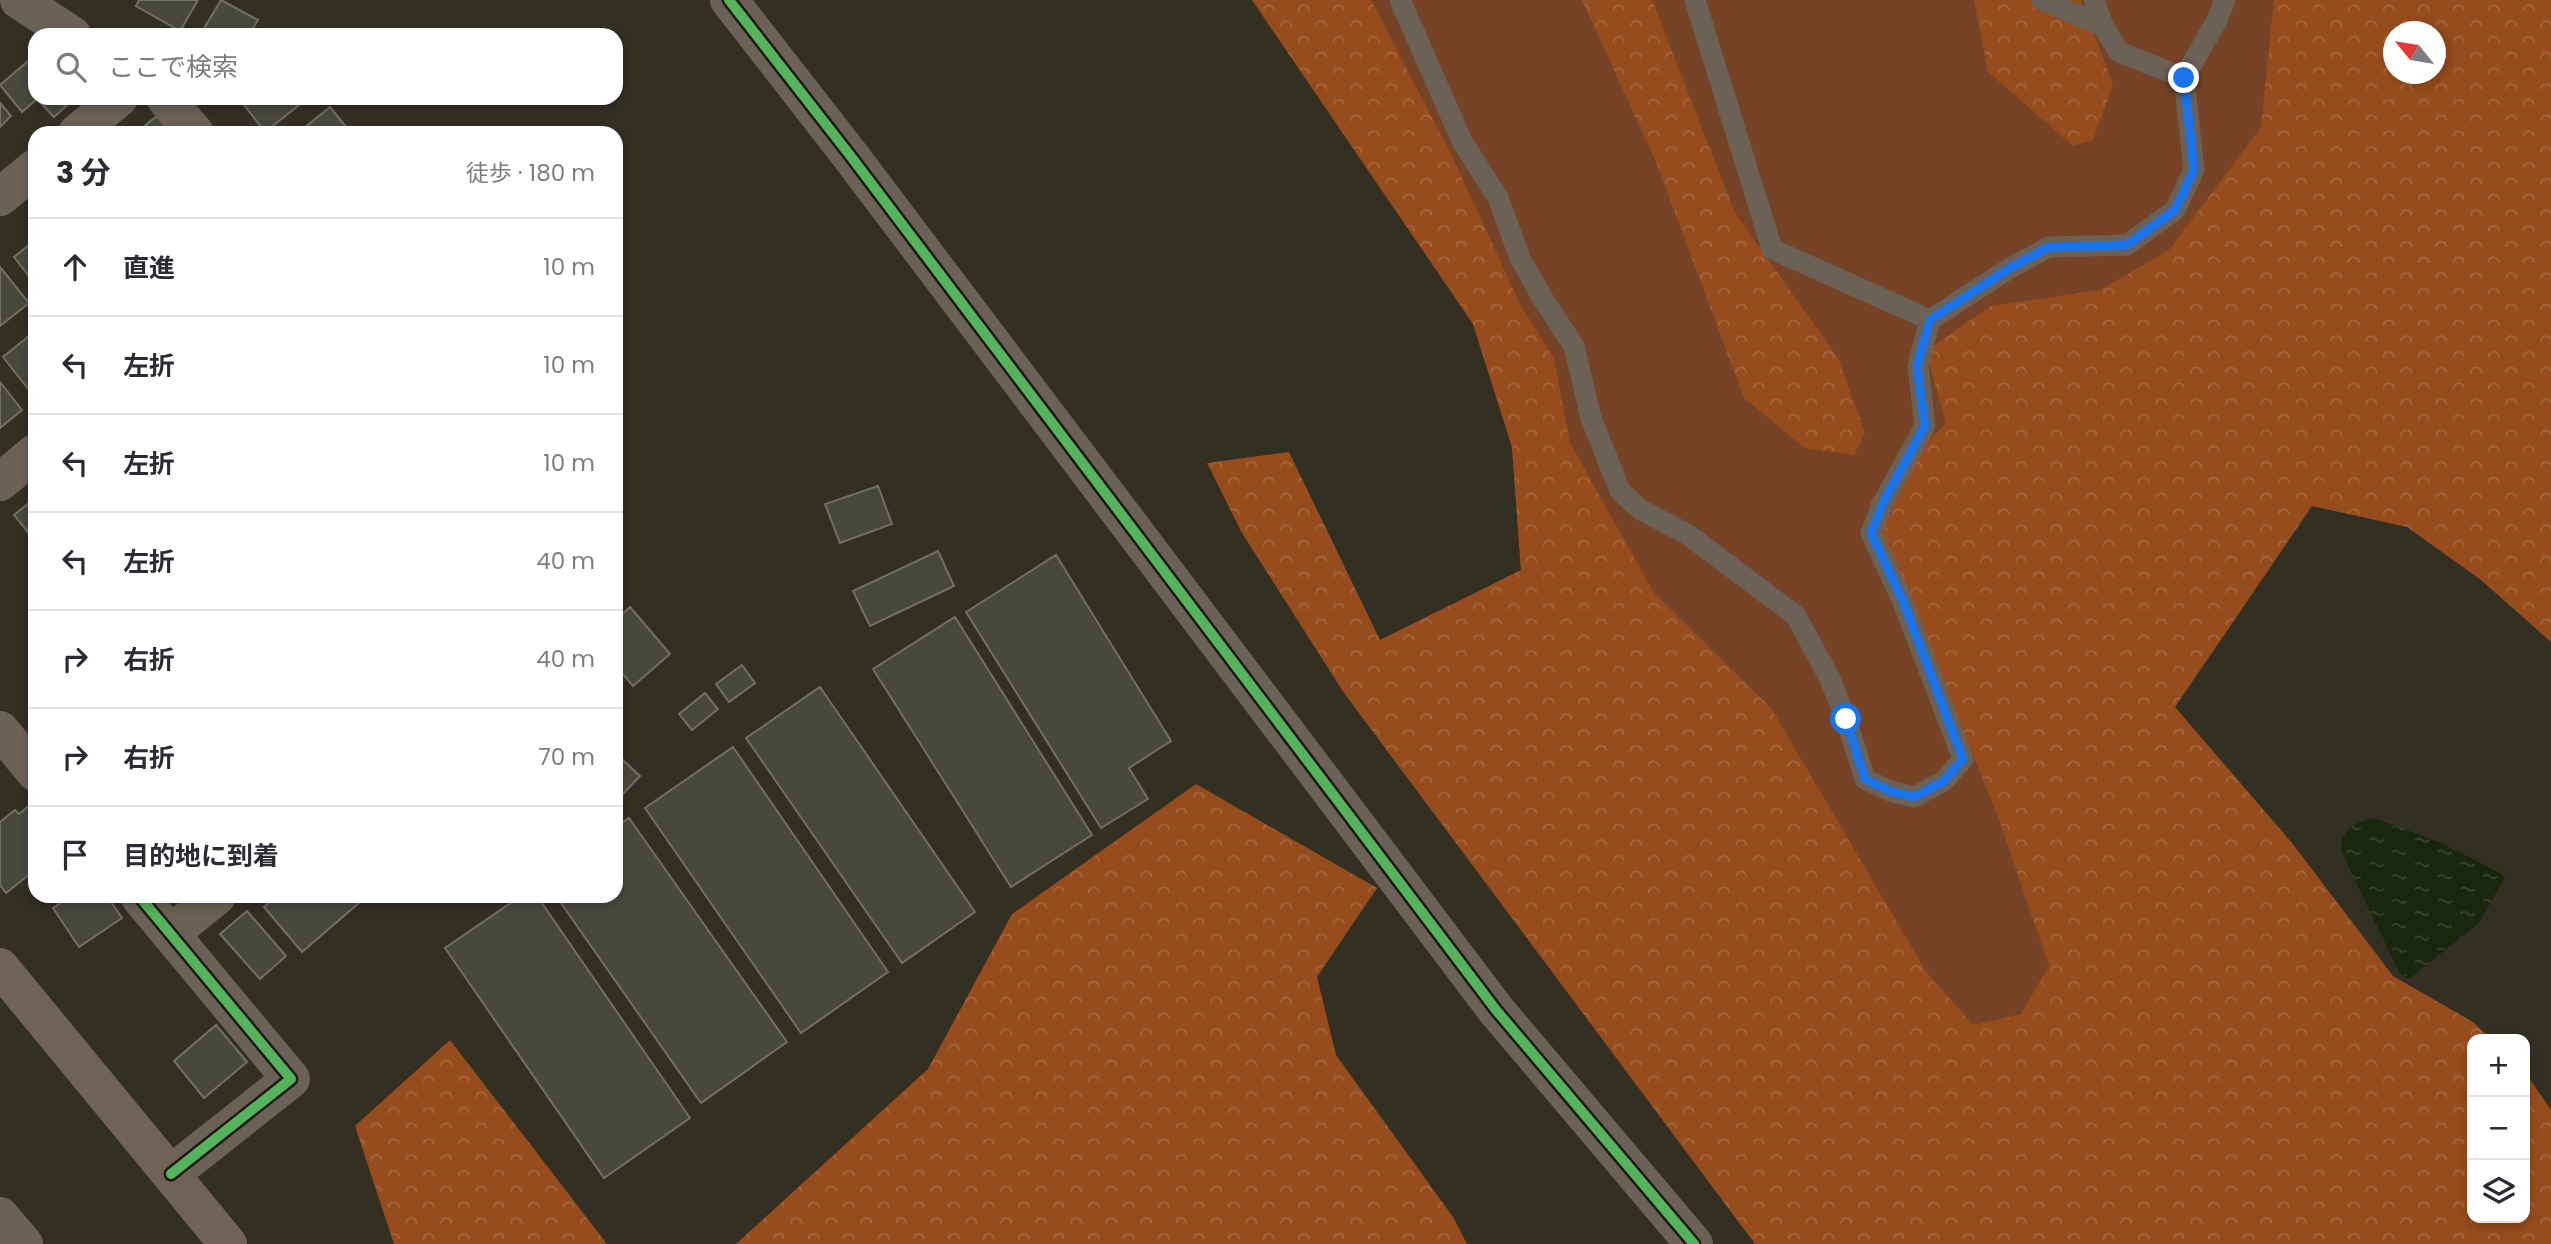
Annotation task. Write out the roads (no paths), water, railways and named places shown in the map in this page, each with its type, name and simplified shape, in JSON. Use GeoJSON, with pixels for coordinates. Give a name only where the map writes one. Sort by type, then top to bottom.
{"type":"FeatureCollection","features":[{"type":"Feature","properties":{"kind":"street"},"geometry":{"type":"LineString","coordinates":[[19,0],[61,28]]}},
{"type":"Feature","properties":{"kind":"street"},"geometry":{"type":"LineString","coordinates":[[729,0],[858,165],[1496,1010],[1694,1244]]}},
{"type":"Feature","properties":{"kind":"street"},"geometry":{"type":"LineString","coordinates":[[85,126],[111,105]]}},
{"type":"Feature","properties":{"kind":"street"},"geometry":{"type":"LineString","coordinates":[[171,105],[189,126]]}},
{"type":"Feature","properties":{"kind":"street"},"geometry":{"type":"LineString","coordinates":[[0,197],[28,174]]}},
{"type":"Feature","properties":{"kind":"street"},"geometry":{"type":"LineString","coordinates":[[0,482],[28,459]]}},
{"type":"Feature","properties":{"kind":"street"},"geometry":{"type":"LineString","coordinates":[[0,730],[24,767]]}},
{"type":"Feature","properties":{"kind":"street"},"geometry":{"type":"LineString","coordinates":[[145,903],[291,1079],[171,1174]]}},
{"type":"Feature","properties":{"kind":"street"},"geometry":{"type":"LineString","coordinates":[[170,934],[208,903]]}},
{"type":"Feature","properties":{"kind":"street"},"geometry":{"type":"LineString","coordinates":[[0,967],[228,1244]]}},
{"type":"Feature","properties":{"kind":"street"},"geometry":{"type":"LineString","coordinates":[[0,1216],[24,1244]]}},
{"type":"Feature","properties":{"kind":"lane"},"geometry":{"type":"LineString","coordinates":[[1399,0],[1462,141],[1498,198],[1520,258],[1574,346],[1591,418],[1620,491],[1641,510],[1687,534],[1796,616],[1829,677],[1865,779],[1890,791],[1914,797],[1944,781],[1963,759],[1903,601],[1871,533],[1885,499],[1925,426],[1917,366],[1930,320],[2010,268],[2049,247],[2127,245],[2175,210],[2194,170],[2184,78],[2217,20],[2225,0]]}},
{"type":"Feature","properties":{"kind":"lane"},"geometry":{"type":"LineString","coordinates":[[1695,0],[1772,249],[1930,320]]}},
{"type":"Feature","properties":{"kind":"lane"},"geometry":{"type":"LineString","coordinates":[[2042,0],[2103,26]]}},
{"type":"Feature","properties":{"kind":"lane"},"geometry":{"type":"LineString","coordinates":[[2094,0],[2103,26],[2119,52],[2184,78]]}},
{"type":"Feature","properties":{"kind":"water"},"geometry":{"type":"Polygon","coordinates":[[[2375,818],[2441,843],[2505,877],[2479,923],[2409,979],[2400,974],[2341,851],[2343,837],[2350,828],[2375,818]]]}}]}
